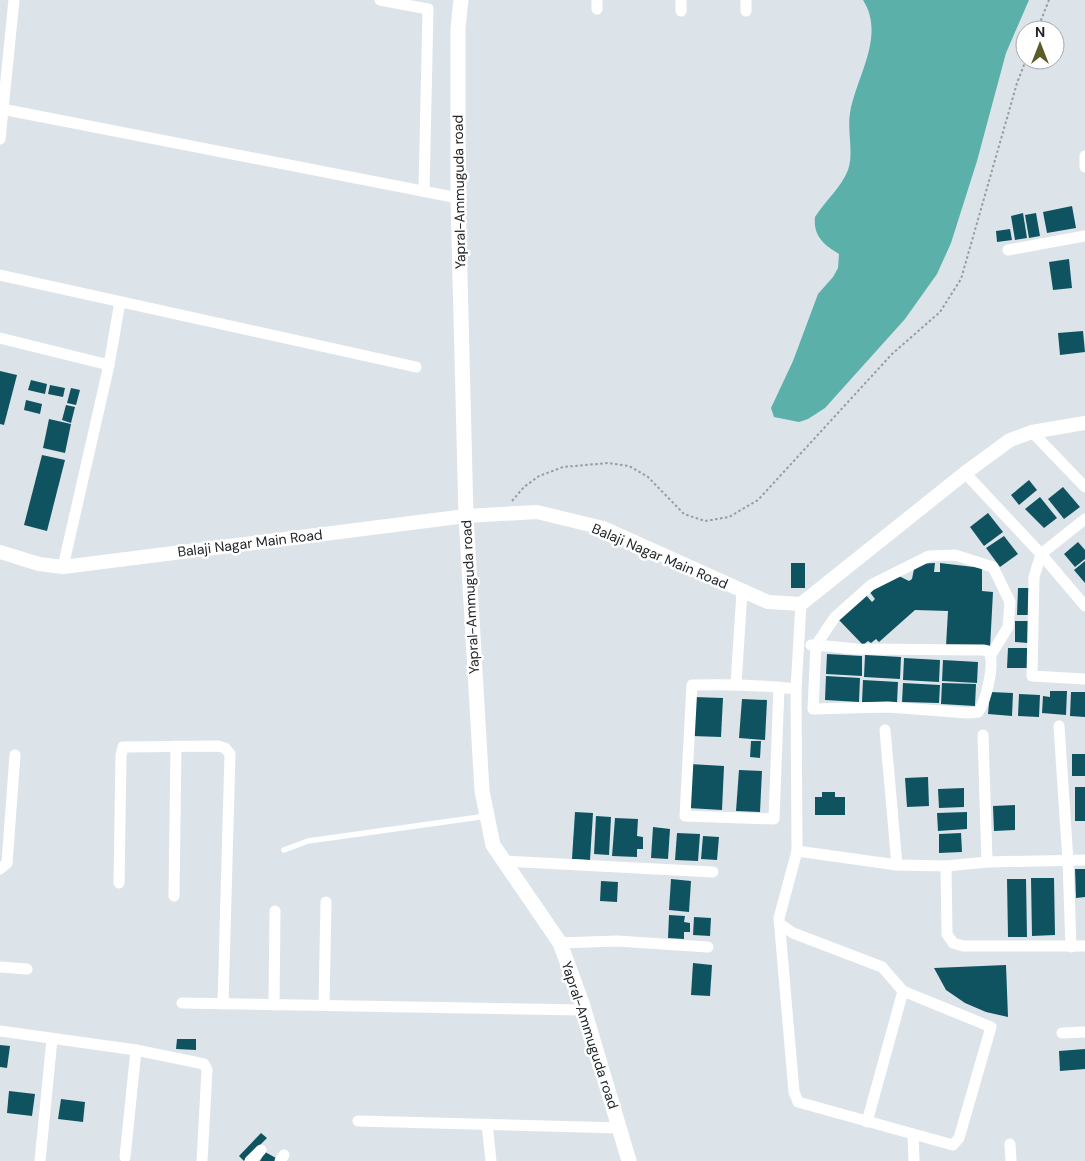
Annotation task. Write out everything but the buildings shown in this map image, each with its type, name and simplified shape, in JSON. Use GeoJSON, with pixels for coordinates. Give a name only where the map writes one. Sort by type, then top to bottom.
{"type":"FeatureCollection","features":[{"type":"Feature","properties":{"kind":"main road","name":"Yapral-Ammuguda road"},"geometry":{"type":"LineString","coordinates":[[461,0],[458,28],[458,198],[466,516],[482,791],[493,845],[502,861],[560,943],[584,1010],[629,1161]]}},
{"type":"Feature","properties":{"kind":"street"},"geometry":{"type":"LineString","coordinates":[[0,139],[14,0]]}},
{"type":"Feature","properties":{"kind":"street"},"geometry":{"type":"LineString","coordinates":[[380,0],[428,10],[424,190]]}},
{"type":"Feature","properties":{"kind":"street"},"geometry":{"type":"LineString","coordinates":[[2,109],[458,198]]}},
{"type":"Feature","properties":{"kind":"street"},"geometry":{"type":"LineString","coordinates":[[1085,156],[1085,166]]}},
{"type":"Feature","properties":{"kind":"street"},"geometry":{"type":"LineString","coordinates":[[1008,250],[1085,236]]}},
{"type":"Feature","properties":{"kind":"street"},"geometry":{"type":"LineString","coordinates":[[0,275],[416,367]]}},
{"type":"Feature","properties":{"kind":"street"},"geometry":{"type":"LineString","coordinates":[[63,567],[109,365],[120,302]]}},
{"type":"Feature","properties":{"kind":"street"},"geometry":{"type":"LineString","coordinates":[[0,338],[109,365]]}},
{"type":"Feature","properties":{"kind":"street"},"geometry":{"type":"LineString","coordinates":[[780,924],[794,933],[882,967],[903,991],[991,1027],[959,1138],[953,1145],[798,1102],[794,1092],[779,918],[797,851],[796,689],[801,604],[965,473],[1010,440],[1032,432],[1085,423]]}},
{"type":"Feature","properties":{"kind":"street"},"geometry":{"type":"LineString","coordinates":[[1032,432],[1085,487]]}},
{"type":"Feature","properties":{"kind":"street"},"geometry":{"type":"LineString","coordinates":[[965,473],[1041,554],[1085,606]]}},
{"type":"Feature","properties":{"kind":"street","name":"Balaji Nagar Main Road"},"geometry":{"type":"LineString","coordinates":[[0,552],[39,564],[63,567],[466,516],[537,512],[604,528],[742,592],[768,602],[801,604]]}},
{"type":"Feature","properties":{"kind":"street"},"geometry":{"type":"LineString","coordinates":[[1085,519],[1041,554],[1034,577],[1032,676],[1085,679]]}},
{"type":"Feature","properties":{"kind":"street"},"geometry":{"type":"LineString","coordinates":[[956,554],[993,568],[1010,602],[1008,628],[991,655],[992,661],[984,705],[978,712],[968,713],[888,707],[813,708],[816,645],[835,618],[872,585],[929,556],[956,554]]}},
{"type":"Feature","properties":{"kind":"street"},"geometry":{"type":"LineString","coordinates":[[736,684],[742,592]]}},
{"type":"Feature","properties":{"kind":"street"},"geometry":{"type":"LineString","coordinates":[[799,644],[856,649],[983,650],[991,655]]}},
{"type":"Feature","properties":{"kind":"street"},"geometry":{"type":"LineString","coordinates":[[779,687],[774,819],[685,816],[692,685],[736,684],[779,687],[796,689]]}},
{"type":"Feature","properties":{"kind":"street"},"geometry":{"type":"LineString","coordinates":[[1059,726],[1068,861],[1071,947]]}},
{"type":"Feature","properties":{"kind":"street"},"geometry":{"type":"LineString","coordinates":[[885,730],[897,865]]}},
{"type":"Feature","properties":{"kind":"street"},"geometry":{"type":"LineString","coordinates":[[983,735],[987,862]]}},
{"type":"Feature","properties":{"kind":"street"},"geometry":{"type":"LineString","coordinates":[[119,883],[122,751],[126,746],[218,746],[225,748],[230,754],[223,1004]]}},
{"type":"Feature","properties":{"kind":"street"},"geometry":{"type":"LineString","coordinates":[[174,896],[176,746]]}},
{"type":"Feature","properties":{"kind":"street"},"geometry":{"type":"LineString","coordinates":[[0,869],[7,863],[15,756]]}},
{"type":"Feature","properties":{"kind":"street"},"geometry":{"type":"LineString","coordinates":[[797,851],[897,865],[946,866],[987,862],[1085,860]]}},
{"type":"Feature","properties":{"kind":"street"},"geometry":{"type":"LineString","coordinates":[[502,861],[713,872]]}},
{"type":"Feature","properties":{"kind":"street"},"geometry":{"type":"LineString","coordinates":[[946,866],[947,934],[953,943],[963,946],[1085,946]]}},
{"type":"Feature","properties":{"kind":"street"},"geometry":{"type":"LineString","coordinates":[[324,1005],[326,902]]}},
{"type":"Feature","properties":{"kind":"street"},"geometry":{"type":"LineString","coordinates":[[274,911],[274,1005]]}},
{"type":"Feature","properties":{"kind":"street"},"geometry":{"type":"LineString","coordinates":[[560,943],[617,941],[708,947]]}},
{"type":"Feature","properties":{"kind":"street"},"geometry":{"type":"LineString","coordinates":[[0,967],[27,969]]}},
{"type":"Feature","properties":{"kind":"street"},"geometry":{"type":"LineString","coordinates":[[867,1122],[903,991]]}},
{"type":"Feature","properties":{"kind":"street"},"geometry":{"type":"LineString","coordinates":[[182,1003],[584,1010]]}},
{"type":"Feature","properties":{"kind":"street"},"geometry":{"type":"LineString","coordinates":[[0,1031],[136,1050],[204,1064],[207,1070],[202,1161]]}},
{"type":"Feature","properties":{"kind":"street"},"geometry":{"type":"LineString","coordinates":[[1062,1033],[1085,1032]]}},
{"type":"Feature","properties":{"kind":"street"},"geometry":{"type":"LineString","coordinates":[[40,1161],[52,1039]]}},
{"type":"Feature","properties":{"kind":"street"},"geometry":{"type":"LineString","coordinates":[[125,1157],[136,1050]]}},
{"type":"Feature","properties":{"kind":"street"},"geometry":{"type":"LineString","coordinates":[[358,1120],[620,1128]]}},
{"type":"Feature","properties":{"kind":"street"},"geometry":{"type":"LineString","coordinates":[[487,1124],[491,1161]]}},
{"type":"Feature","properties":{"kind":"street"},"geometry":{"type":"LineString","coordinates":[[913,1135],[914,1161]]}},
{"type":"Feature","properties":{"kind":"street"},"geometry":{"type":"LineString","coordinates":[[1010,1144],[1011,1161]]}},
{"type":"Feature","properties":{"kind":"street"},"geometry":{"type":"LineString","coordinates":[[250,1161],[261,1150]]}},
{"type":"Feature","properties":{"kind":"lane"},"geometry":{"type":"LineString","coordinates":[[284,850],[308,841],[487,816]]}},
{"type":"Feature","properties":{"kind":"path"},"geometry":{"type":"LineString","coordinates":[[1041,20],[1049,0]]}},
{"type":"Feature","properties":{"kind":"path"},"geometry":{"type":"LineString","coordinates":[[500,514],[524,487],[539,476],[563,467],[608,463],[629,466],[642,473],[684,514],[705,521],[730,517],[758,500],[892,354],[940,312],[961,279],[1022,70]]}},
{"type":"Feature","properties":{"kind":"shaded area"},"geometry":{"type":"Polygon","coordinates":[[[863,0],[1029,0],[1020,20],[1015,20],[1015,32],[1006,53],[977,161],[951,243],[937,274],[905,319],[825,408],[808,419],[799,422],[774,417],[771,408],[793,361],[818,294],[833,277],[838,268],[839,254],[829,247],[818,235],[815,217],[845,177],[850,163],[850,113],[871,42],[872,28],[863,0]]]}}]}
